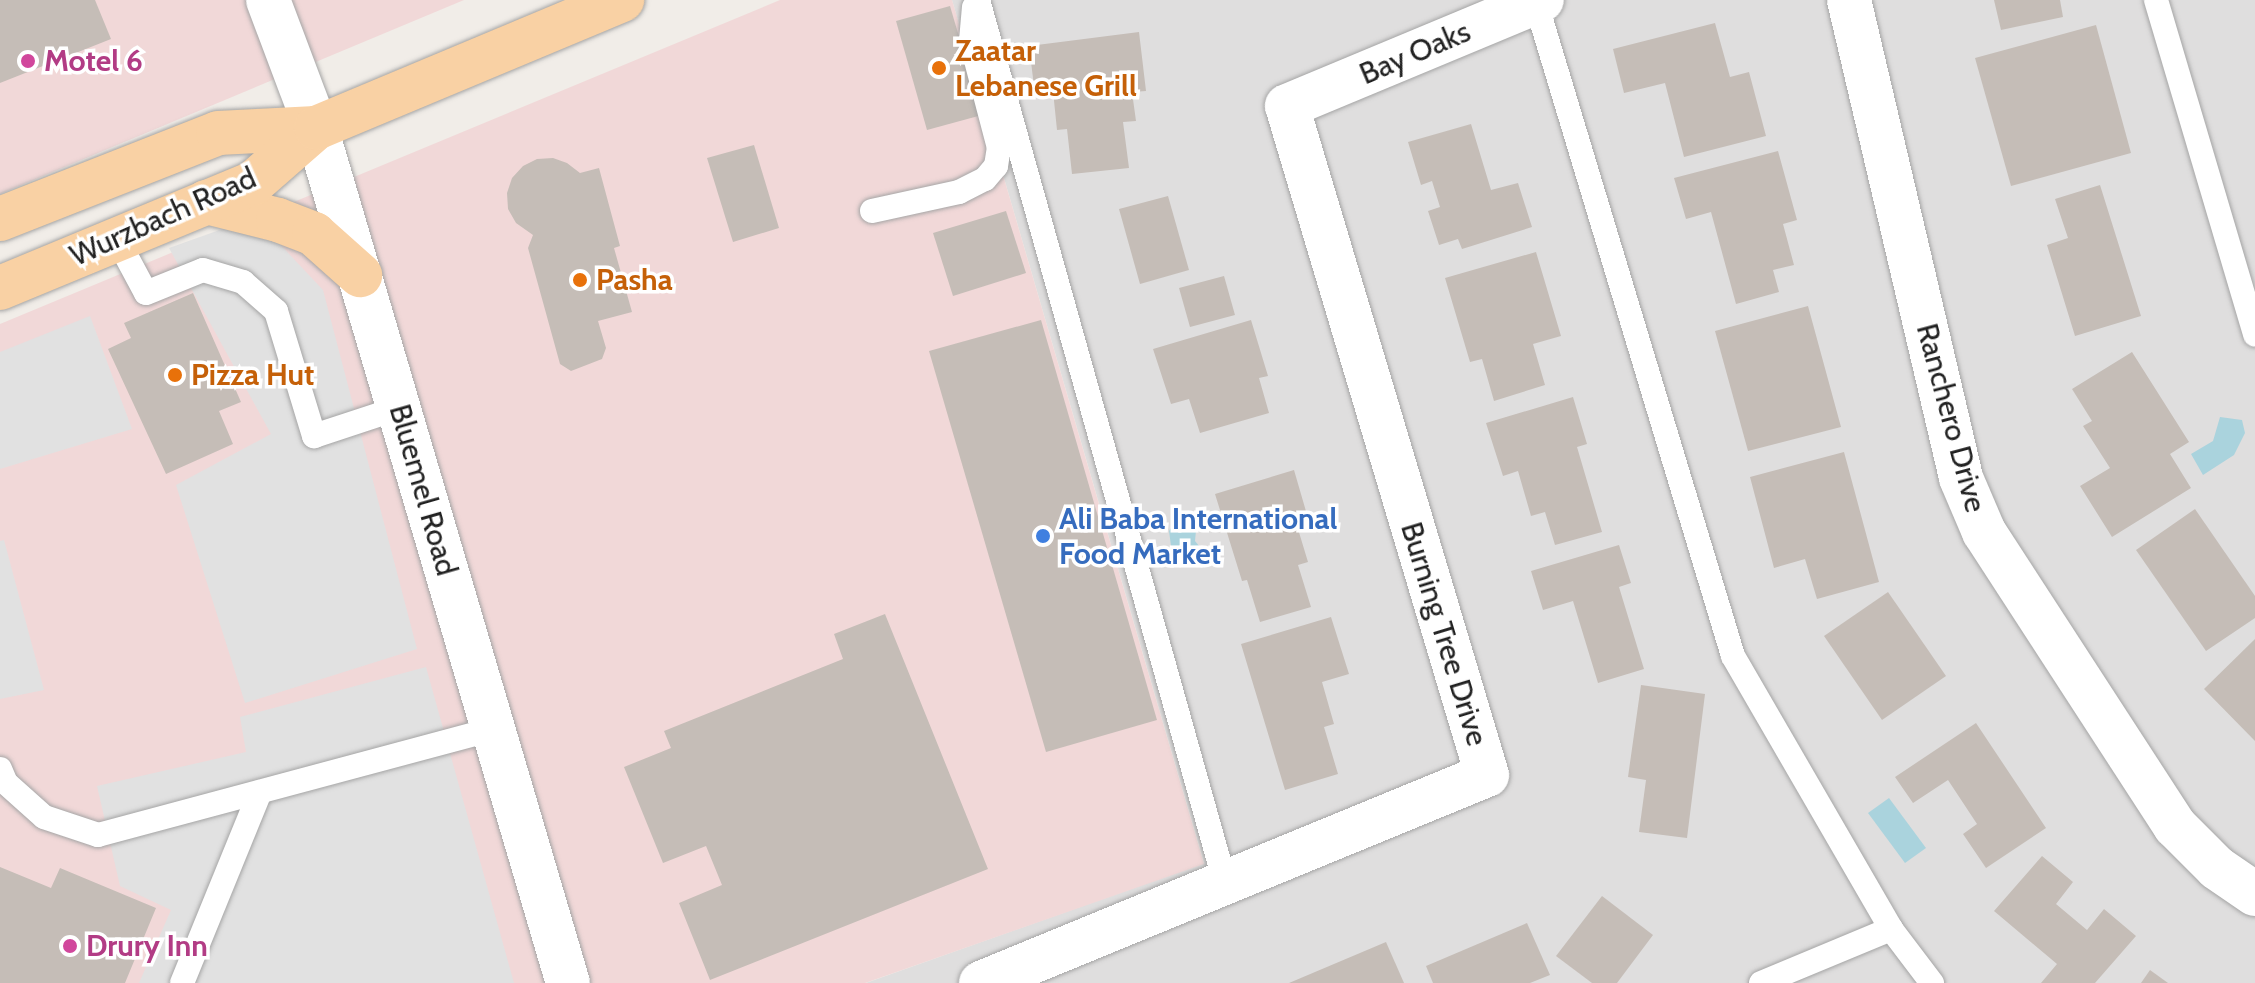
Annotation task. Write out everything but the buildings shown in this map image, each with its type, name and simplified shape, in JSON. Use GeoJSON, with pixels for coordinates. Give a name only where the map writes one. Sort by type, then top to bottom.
{"type":"FeatureCollection","features":[{"type":"Feature","properties":{"kind":"main road","name":"Wurzbach Road"},"geometry":{"type":"LineString","coordinates":[[0,288],[253,183],[316,128],[622,0]]}},
{"type":"Feature","properties":{"kind":"main road","name":"Wurzbach Road"},"geometry":{"type":"LineString","coordinates":[[0,219],[218,133],[316,128]]}},
{"type":"Feature","properties":{"kind":"main road"},"geometry":{"type":"LineString","coordinates":[[206,202],[278,220],[314,234],[360,275]]}},
{"type":"Feature","properties":{"kind":"street","name":"Bluemel Road"},"geometry":{"type":"LineString","coordinates":[[268,0],[316,128],[568,983]]}},
{"type":"Feature","properties":{"kind":"street","name":"Ranchero Drive"},"geometry":{"type":"LineString","coordinates":[[1849,0],[1961,478],[1984,532],[2175,826],[2217,868],[2255,894]]}},
{"type":"Feature","properties":{"kind":"street","name":"Bay Oaks"},"geometry":{"type":"LineString","coordinates":[[1287,106],[1539,1]]}},
{"type":"Feature","properties":{"kind":"street","name":"Burning Tree Drive"},"geometry":{"type":"LineString","coordinates":[[981,983],[1487,775],[1287,106]]}},
{"type":"Feature","properties":{"kind":"lane"},"geometry":{"type":"LineString","coordinates":[[872,211],[959,192],[985,179],[996,166],[999,148],[971,41],[976,0]]}},
{"type":"Feature","properties":{"kind":"lane"},"geometry":{"type":"LineString","coordinates":[[976,0],[1225,883]]}},
{"type":"Feature","properties":{"kind":"lane"},"geometry":{"type":"LineString","coordinates":[[2156,0],[2244,257],[2255,335]]}},
{"type":"Feature","properties":{"kind":"lane"},"geometry":{"type":"LineString","coordinates":[[1539,1],[1733,656],[1891,929],[1932,983]]}},
{"type":"Feature","properties":{"kind":"lane"},"geometry":{"type":"LineString","coordinates":[[117,239],[146,293],[203,270],[243,282],[276,311],[314,436],[399,408]]}},
{"type":"Feature","properties":{"kind":"lane"},"geometry":{"type":"LineString","coordinates":[[0,769],[6,783],[44,817],[98,835],[493,729]]}},
{"type":"Feature","properties":{"kind":"lane"},"geometry":{"type":"LineString","coordinates":[[182,983],[260,792]]}},
{"type":"Feature","properties":{"kind":"lane"},"geometry":{"type":"LineString","coordinates":[[1761,983],[1891,929]]}},
{"type":"Feature","properties":{"kind":"shaded area"},"geometry":{"type":"Polygon","coordinates":[[[0,0],[464,0],[0,194],[0,0]]]}},
{"type":"Feature","properties":{"kind":"shaded area"},"geometry":{"type":"Polygon","coordinates":[[[780,0],[952,0],[1204,864],[865,983],[0,983],[0,324],[780,0]]]}},
{"type":"Feature","properties":{"kind":"shaded area"},"geometry":{"type":"Polygon","coordinates":[[[952,0],[2255,0],[2255,983],[866,983],[1204,863],[952,0]]]}},
{"type":"Feature","properties":{"kind":"shaded area"},"geometry":{"type":"Polygon","coordinates":[[[228,227],[276,240],[323,290],[417,649],[245,703],[176,485],[271,434],[169,248],[228,227]]]}},
{"type":"Feature","properties":{"kind":"shaded area"},"geometry":{"type":"Polygon","coordinates":[[[90,316],[132,429],[0,469],[0,352],[90,316]]]}},
{"type":"Feature","properties":{"kind":"shaded area"},"geometry":{"type":"Polygon","coordinates":[[[4,540],[44,690],[0,699],[0,541],[4,540]]]}},
{"type":"Feature","properties":{"kind":"shaded area"},"geometry":{"type":"Polygon","coordinates":[[[426,667],[514,983],[139,983],[171,910],[120,886],[97,786],[246,752],[240,717],[426,667]]]}},
{"type":"Feature","properties":{"kind":"water"},"geometry":{"type":"Polygon","coordinates":[[[2220,417],[2242,420],[2245,433],[2234,455],[2203,475],[2191,454],[2213,441],[2220,417]]]}},
{"type":"Feature","properties":{"kind":"water"},"geometry":{"type":"Polygon","coordinates":[[[1181,512],[1197,520],[1195,541],[1208,557],[1204,564],[1189,563],[1171,546],[1169,531],[1181,512]]]}},
{"type":"Feature","properties":{"kind":"water"},"geometry":{"type":"Polygon","coordinates":[[[1889,798],[1926,848],[1905,863],[1868,813],[1889,798]]]}},
{"type":"Feature","properties":{"kind":"place","name":"Motel 6"},"geometry":{"type":"Point","coordinates":[28,61]}},
{"type":"Feature","properties":{"kind":"place","name":"Zaatar Lebanese Grill"},"geometry":{"type":"Point","coordinates":[939,68]}},
{"type":"Feature","properties":{"kind":"place","name":"Pasha"},"geometry":{"type":"Point","coordinates":[580,280]}},
{"type":"Feature","properties":{"kind":"place","name":"Pizza Hut"},"geometry":{"type":"Point","coordinates":[175,375]}},
{"type":"Feature","properties":{"kind":"place","name":"Ali Baba International Food Market"},"geometry":{"type":"Point","coordinates":[1043,536]}},
{"type":"Feature","properties":{"kind":"place","name":"Drury Inn"},"geometry":{"type":"Point","coordinates":[70,946]}}]}
